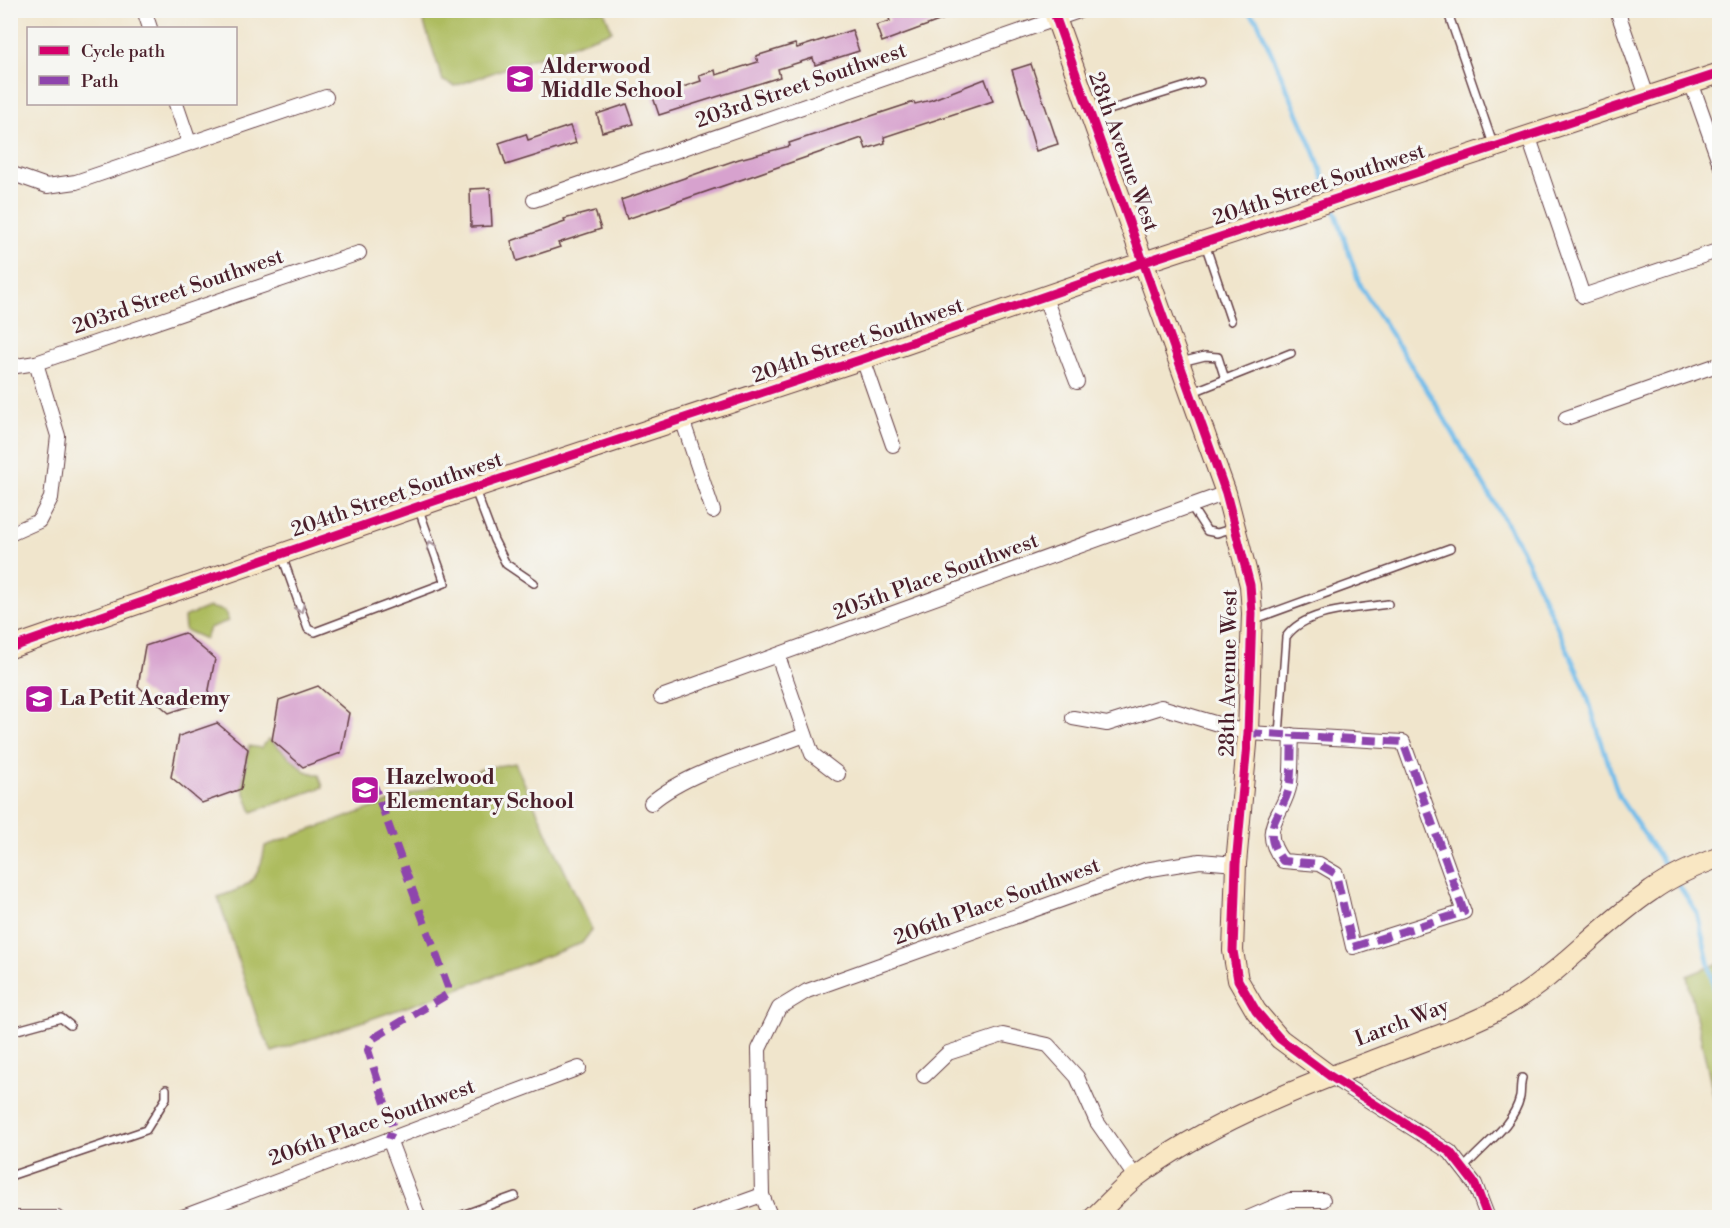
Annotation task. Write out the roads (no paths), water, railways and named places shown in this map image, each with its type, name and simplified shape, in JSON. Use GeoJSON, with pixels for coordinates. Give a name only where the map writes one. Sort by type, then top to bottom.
{"type":"FeatureCollection","features":[{"type":"Feature","properties":{"kind":"street"},"geometry":{"type":"LineString","coordinates":[[144,10],[150,27]]}},
{"type":"Feature","properties":{"kind":"street","name":"203rd Street Southwest"},"geometry":{"type":"LineString","coordinates":[[534,200],[1054,15],[1082,10]]}},
{"type":"Feature","properties":{"kind":"street"},"geometry":{"type":"LineString","coordinates":[[1617,10],[1647,96]]}},
{"type":"Feature","properties":{"kind":"street","name":"28th Avenue West"},"geometry":{"type":"LineString","coordinates":[[1054,15],[1226,494],[1250,585],[1252,620],[1248,733],[1236,864],[1233,951],[1238,980],[1256,1011],[1280,1038],[1330,1076],[1450,1152],[1475,1184],[1488,1218]]}},
{"type":"Feature","properties":{"kind":"street","name":"204th Street Southwest"},"geometry":{"type":"LineString","coordinates":[[10,648],[474,487],[682,420],[1204,242],[1719,73]]}},
{"type":"Feature","properties":{"kind":"street"},"geometry":{"type":"LineString","coordinates":[[1690,82],[1719,164]]}},
{"type":"Feature","properties":{"kind":"street"},"geometry":{"type":"LineString","coordinates":[[10,173],[47,186],[76,182],[326,97]]}},
{"type":"Feature","properties":{"kind":"street"},"geometry":{"type":"LineString","coordinates":[[176,105],[189,142]]}},
{"type":"Feature","properties":{"kind":"street"},"geometry":{"type":"LineString","coordinates":[[1528,135],[1583,296],[1719,250]]}},
{"type":"Feature","properties":{"kind":"street","name":"203rd Street Southwest"},"geometry":{"type":"LineString","coordinates":[[10,367],[36,363],[359,253]]}},
{"type":"Feature","properties":{"kind":"street"},"geometry":{"type":"LineString","coordinates":[[1045,298],[1077,382]]}},
{"type":"Feature","properties":{"kind":"street"},"geometry":{"type":"LineString","coordinates":[[863,359],[893,445]]}},
{"type":"Feature","properties":{"kind":"street"},"geometry":{"type":"LineString","coordinates":[[10,534],[39,521],[51,498],[58,436],[36,363]]}},
{"type":"Feature","properties":{"kind":"street"},"geometry":{"type":"LineString","coordinates":[[1566,418],[1719,363]]}},
{"type":"Feature","properties":{"kind":"street"},"geometry":{"type":"LineString","coordinates":[[682,420],[713,511]]}},
{"type":"Feature","properties":{"kind":"street","name":"205th Place Southwest"},"geometry":{"type":"LineString","coordinates":[[661,697],[1226,494]]}},
{"type":"Feature","properties":{"kind":"street"},"geometry":{"type":"LineString","coordinates":[[778,656],[812,754],[838,774]]}},
{"type":"Feature","properties":{"kind":"street"},"geometry":{"type":"LineString","coordinates":[[1073,718],[1107,724],[1161,707],[1248,733],[1285,735],[1403,742],[1464,912],[1353,947],[1336,874],[1319,864],[1283,861],[1272,847],[1271,827],[1290,785],[1285,735]]}},
{"type":"Feature","properties":{"kind":"street"},"geometry":{"type":"LineString","coordinates":[[651,803],[665,791],[694,777],[805,735]]}},
{"type":"Feature","properties":{"kind":"street","name":"Larch Way"},"geometry":{"type":"LineString","coordinates":[[1094,1218],[1136,1178],[1171,1153],[1224,1124],[1330,1076],[1464,1025],[1507,1005],[1650,891],[1688,869],[1719,857]]}},
{"type":"Feature","properties":{"kind":"street","name":"206th Place Southwest"},"geometry":{"type":"LineString","coordinates":[[762,1196],[759,1049],[779,1008],[807,991],[1145,870],[1200,861],[1236,864]]}},
{"type":"Feature","properties":{"kind":"street"},"geometry":{"type":"LineString","coordinates":[[924,1076],[948,1053],[1003,1035],[1048,1045],[1077,1077],[1097,1122],[1136,1178]]}},
{"type":"Feature","properties":{"kind":"street","name":"206th Place Southwest"},"geometry":{"type":"LineString","coordinates":[[180,1218],[579,1068]]}},
{"type":"Feature","properties":{"kind":"street"},"geometry":{"type":"LineString","coordinates":[[388,1139],[419,1218]]}},
{"type":"Feature","properties":{"kind":"street"},"geometry":{"type":"LineString","coordinates":[[698,1218],[762,1196],[771,1218]]}},
{"type":"Feature","properties":{"kind":"street"},"geometry":{"type":"LineString","coordinates":[[1248,1218],[1290,1200],[1323,1200]]}},
{"type":"Feature","properties":{"kind":"street"},"geometry":{"type":"LineString","coordinates":[[18,1218],[57,1218]]}},
{"type":"Feature","properties":{"kind":"lane"},"geometry":{"type":"LineString","coordinates":[[1447,10],[1494,147]]}},
{"type":"Feature","properties":{"kind":"lane"},"geometry":{"type":"LineString","coordinates":[[1091,116],[1200,82]]}},
{"type":"Feature","properties":{"kind":"lane"},"geometry":{"type":"LineString","coordinates":[[1204,242],[1231,321]]}},
{"type":"Feature","properties":{"kind":"lane"},"geometry":{"type":"LineString","coordinates":[[1190,393],[1291,353]]}},
{"type":"Feature","properties":{"kind":"lane"},"geometry":{"type":"LineString","coordinates":[[1179,363],[1205,356],[1218,357],[1225,379]]}},
{"type":"Feature","properties":{"kind":"lane"},"geometry":{"type":"LineString","coordinates":[[474,487],[494,540],[506,564],[534,583]]}},
{"type":"Feature","properties":{"kind":"lane"},"geometry":{"type":"LineString","coordinates":[[281,554],[308,629],[315,632],[445,583],[418,506]]}},
{"type":"Feature","properties":{"kind":"lane"},"geometry":{"type":"LineString","coordinates":[[1191,506],[1207,531],[1217,533],[1236,528]]}},
{"type":"Feature","properties":{"kind":"lane"},"geometry":{"type":"LineString","coordinates":[[1252,620],[1450,548]]}},
{"type":"Feature","properties":{"kind":"lane"},"geometry":{"type":"LineString","coordinates":[[1285,735],[1286,637],[1293,626],[1319,616],[1388,604]]}},
{"type":"Feature","properties":{"kind":"lane"},"geometry":{"type":"LineString","coordinates":[[10,1032],[61,1018],[70,1024]]}},
{"type":"Feature","properties":{"kind":"lane"},"geometry":{"type":"LineString","coordinates":[[1463,1169],[1503,1129],[1521,1095],[1522,1078]]}},
{"type":"Feature","properties":{"kind":"lane"},"geometry":{"type":"LineString","coordinates":[[10,1176],[146,1130],[166,1098],[166,1089]]}},
{"type":"Feature","properties":{"kind":"lane"},"geometry":{"type":"LineString","coordinates":[[454,1218],[515,1196]]}},
{"type":"Feature","properties":{"kind":"waterway"},"geometry":{"type":"LineString","coordinates":[[1245,10],[1257,20],[1315,153],[1329,194]]}},
{"type":"Feature","properties":{"kind":"waterway"},"geometry":{"type":"LineString","coordinates":[[1333,205],[1360,286],[1434,401],[1521,548],[1584,686],[1619,797],[1671,874]]}},
{"type":"Feature","properties":{"kind":"waterway"},"geometry":{"type":"LineString","coordinates":[[1676,881],[1697,913],[1720,1013]]}},
{"type":"Feature","properties":{"kind":"place","name":"Alderwood Middle School"},"geometry":{"type":"Point","coordinates":[520,79]}},
{"type":"Feature","properties":{"kind":"place","name":"La Petit Academy"},"geometry":{"type":"Point","coordinates":[39,699]}},
{"type":"Feature","properties":{"kind":"place","name":"Hazelwood Elementary School"},"geometry":{"type":"Point","coordinates":[365,790]}}]}
